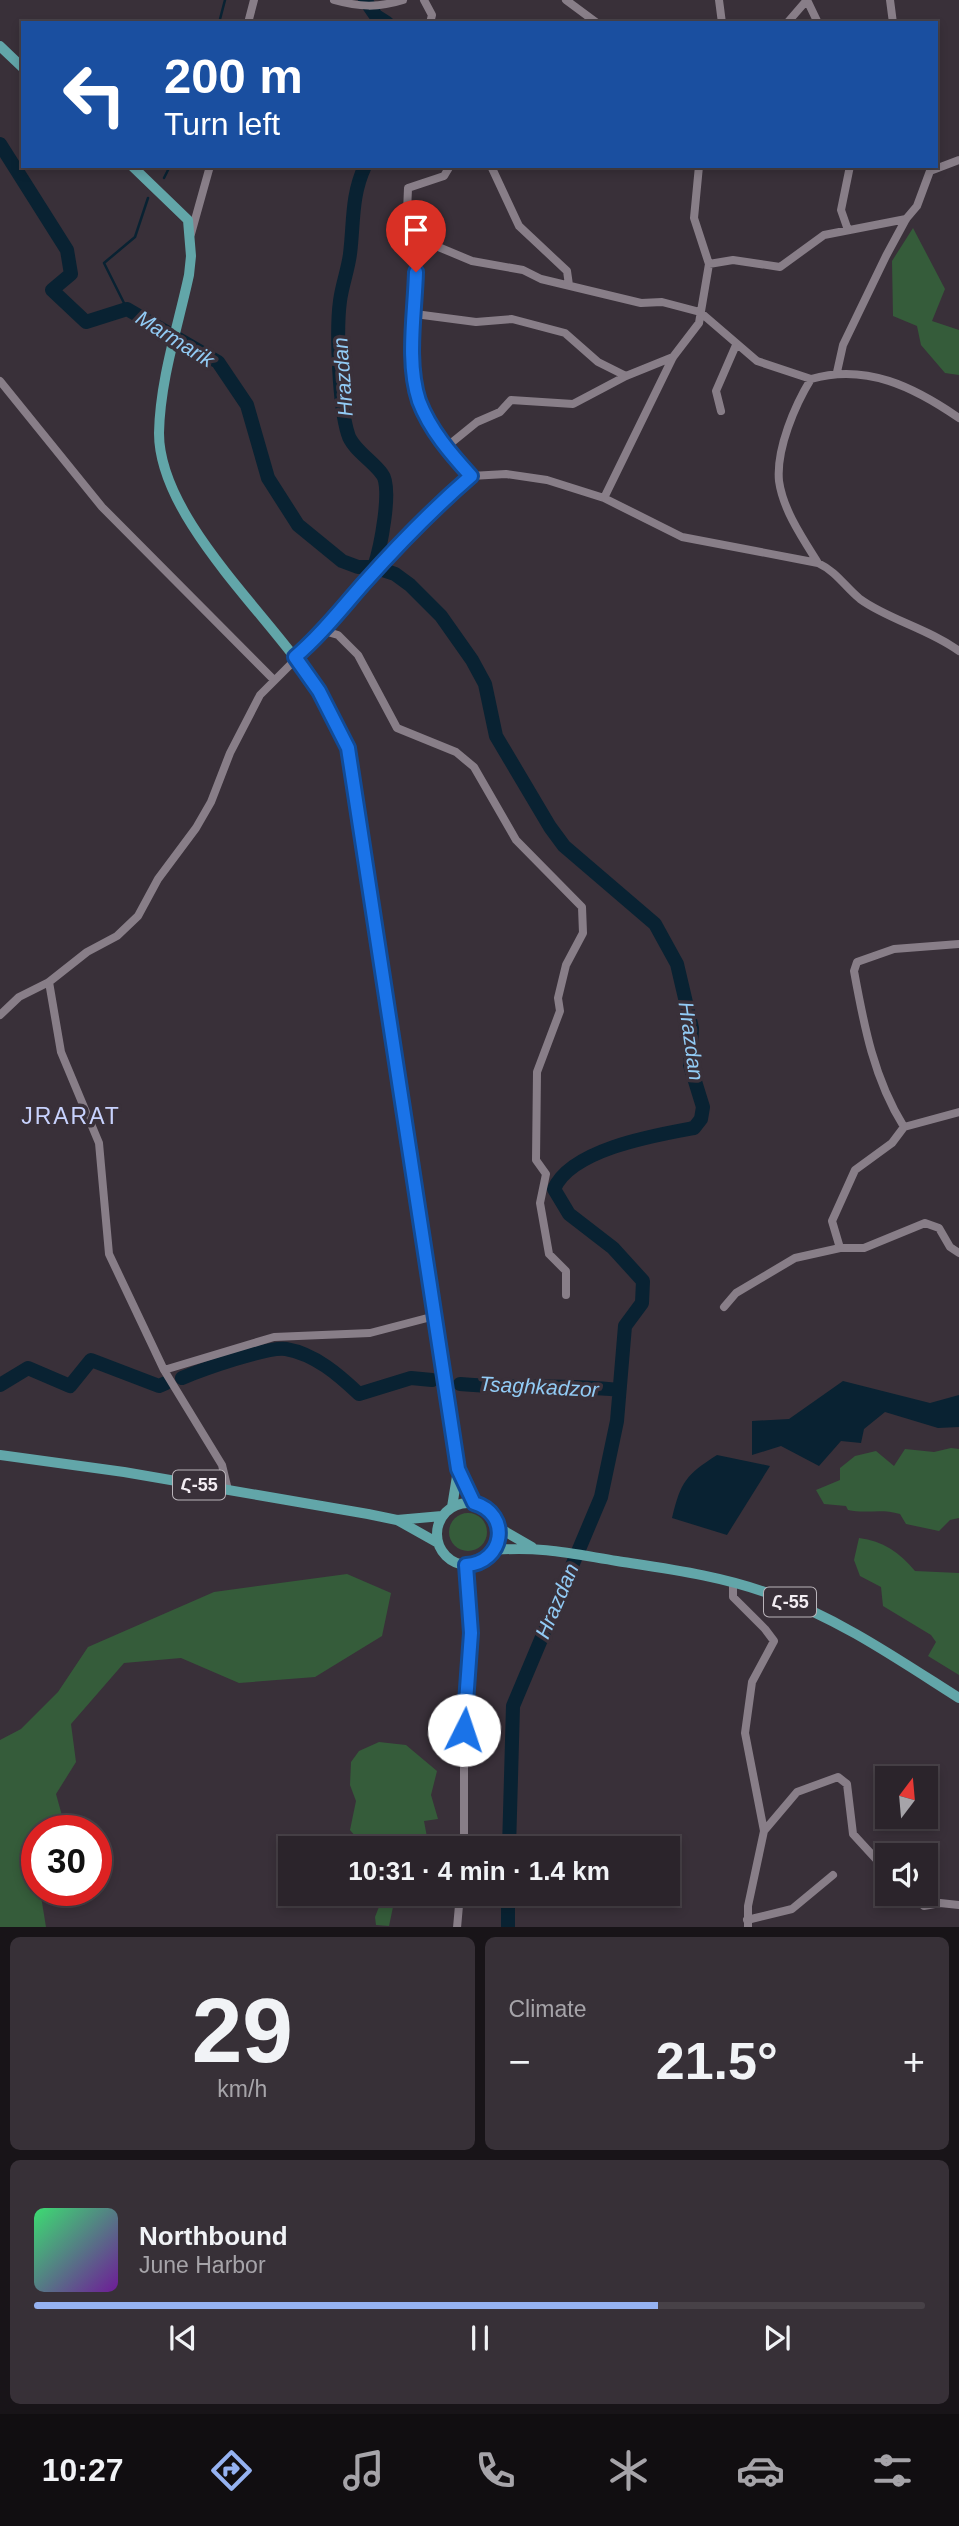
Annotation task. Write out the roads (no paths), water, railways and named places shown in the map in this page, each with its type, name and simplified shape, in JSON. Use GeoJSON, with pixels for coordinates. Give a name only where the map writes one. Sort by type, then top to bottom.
{"type":"FeatureCollection","features":[{"type":"Feature","properties":{"kind":"main road"},"geometry":{"type":"LineString","coordinates":[[0,46],[21,66]]}},
{"type":"Feature","properties":{"kind":"main road"},"geometry":{"type":"LineString","coordinates":[[134,168],[188,220],[190,239],[191,256],[159,434],[164,470],[181,511],[319,691],[348,748],[458,1469],[474,1503],[452,1507],[442,1516],[437,1534],[438,1543]]}},
{"type":"Feature","properties":{"kind":"main road","name":"Հ-55"},"geometry":{"type":"LineString","coordinates":[[0,1455],[228,1490],[397,1520],[442,1516]]}},
{"type":"Feature","properties":{"kind":"main road"},"geometry":{"type":"LineString","coordinates":[[452,1507],[458,1469]]}},
{"type":"Feature","properties":{"kind":"main road","name":"Հ-55"},"geometry":{"type":"LineString","coordinates":[[474,1503],[488,1510],[499,1528],[533,1547]]}},
{"type":"Feature","properties":{"kind":"main road","name":"Հ-55"},"geometry":{"type":"LineString","coordinates":[[397,1520],[438,1543],[449,1558],[466,1565],[480,1563],[495,1550],[533,1547],[733,1583],[804,1607],[868,1640],[959,1698]]}},
{"type":"Feature","properties":{"kind":"main road"},"geometry":{"type":"LineString","coordinates":[[495,1550],[499,1528]]}},
{"type":"Feature","properties":{"kind":"street"},"geometry":{"type":"LineString","coordinates":[[249,21],[254,0]]}},
{"type":"Feature","properties":{"kind":"street"},"geometry":{"type":"LineString","coordinates":[[334,0],[359,7],[384,6],[403,0]]}},
{"type":"Feature","properties":{"kind":"street"},"geometry":{"type":"LineString","coordinates":[[424,0],[432,15],[430,21]]}},
{"type":"Feature","properties":{"kind":"street"},"geometry":{"type":"LineString","coordinates":[[566,0],[594,21]]}},
{"type":"Feature","properties":{"kind":"street"},"geometry":{"type":"LineString","coordinates":[[719,0],[722,21]]}},
{"type":"Feature","properties":{"kind":"street"},"geometry":{"type":"LineString","coordinates":[[789,21],[807,0],[817,21]]}},
{"type":"Feature","properties":{"kind":"street"},"geometry":{"type":"LineString","coordinates":[[890,0],[893,21]]}},
{"type":"Feature","properties":{"kind":"street"},"geometry":{"type":"LineString","coordinates":[[938,168],[959,160]]}},
{"type":"Feature","properties":{"kind":"street"},"geometry":{"type":"LineString","coordinates":[[190,239],[208,168]]}},
{"type":"Feature","properties":{"kind":"street"},"geometry":{"type":"LineString","coordinates":[[417,250],[406,237],[408,188],[444,176],[449,168]]}},
{"type":"Feature","properties":{"kind":"street"},"geometry":{"type":"LineString","coordinates":[[492,168],[519,226],[567,271],[569,285]]}},
{"type":"Feature","properties":{"kind":"street"},"geometry":{"type":"LineString","coordinates":[[604,498],[673,357],[699,323],[709,264],[694,218],[699,168]]}},
{"type":"Feature","properties":{"kind":"street"},"geometry":{"type":"LineString","coordinates":[[848,230],[841,210],[850,168]]}},
{"type":"Feature","properties":{"kind":"street"},"geometry":{"type":"LineString","coordinates":[[837,372],[843,345],[906,219],[917,206],[930,171],[938,168]]}},
{"type":"Feature","properties":{"kind":"street"},"geometry":{"type":"LineString","coordinates":[[709,264],[733,260],[780,267],[824,235],[906,219]]}},
{"type":"Feature","properties":{"kind":"street"},"geometry":{"type":"LineString","coordinates":[[471,476],[445,448],[419,400],[413,358],[417,250],[424,241],[472,261],[523,270],[541,279],[640,303],[662,302],[700,312],[757,361],[811,379],[837,372],[878,376],[919,392],[959,418]]}},
{"type":"Feature","properties":{"kind":"street"},"geometry":{"type":"LineString","coordinates":[[415,314],[476,322],[512,319],[565,333],[598,362],[626,376]]}},
{"type":"Feature","properties":{"kind":"street"},"geometry":{"type":"LineString","coordinates":[[721,411],[716,391],[736,345]]}},
{"type":"Feature","properties":{"kind":"street"},"geometry":{"type":"LineString","coordinates":[[445,448],[477,422],[500,412],[511,400],[573,404],[626,376],[673,357]]}},
{"type":"Feature","properties":{"kind":"street"},"geometry":{"type":"LineString","coordinates":[[811,379],[783,449],[779,481],[795,526],[818,564]]}},
{"type":"Feature","properties":{"kind":"street"},"geometry":{"type":"LineString","coordinates":[[0,381],[102,507],[273,679]]}},
{"type":"Feature","properties":{"kind":"street"},"geometry":{"type":"LineString","coordinates":[[0,1015],[19,998],[49,982],[87,952],[117,936],[138,916],[158,879],[197,828],[243,727],[273,679],[324,631],[366,581],[444,499],[471,476],[506,474],[547,480],[604,498],[682,537],[744,552],[818,564],[832,570],[861,600],[941,638],[959,651]]}},
{"type":"Feature","properties":{"kind":"street"},"geometry":{"type":"LineString","coordinates":[[324,631],[338,635],[358,655],[397,728],[456,752],[474,767],[516,840],[582,907],[583,933],[566,965],[558,998],[560,1011],[537,1072],[536,1160],[546,1174],[540,1203],[549,1254],[566,1271],[566,1295]]}},
{"type":"Feature","properties":{"kind":"street"},"geometry":{"type":"LineString","coordinates":[[904,1127],[889,1102],[869,1047],[854,971],[857,962],[894,949],[959,944]]}},
{"type":"Feature","properties":{"kind":"street"},"geometry":{"type":"LineString","coordinates":[[49,982],[61,1052],[99,1143],[109,1254],[164,1370],[222,1465],[228,1490]]}},
{"type":"Feature","properties":{"kind":"street"},"geometry":{"type":"LineString","coordinates":[[840,1248],[832,1222],[846,1184],[855,1170],[892,1143],[904,1127],[959,1112]]}},
{"type":"Feature","properties":{"kind":"street"},"geometry":{"type":"LineString","coordinates":[[724,1307],[736,1293],[794,1258],[840,1248],[864,1248],[925,1223],[939,1228],[950,1248],[959,1253]]}},
{"type":"Feature","properties":{"kind":"street"},"geometry":{"type":"LineString","coordinates":[[164,1370],[274,1337],[370,1333],[435,1316]]}},
{"type":"Feature","properties":{"kind":"street"},"geometry":{"type":"LineString","coordinates":[[464,1836],[464,1730],[471,1633],[466,1565]]}},
{"type":"Feature","properties":{"kind":"street"},"geometry":{"type":"LineString","coordinates":[[733,1583],[733,1597],[774,1641],[752,1682],[745,1733],[764,1831],[748,1924],[792,1909],[833,1875]]}},
{"type":"Feature","properties":{"kind":"street"},"geometry":{"type":"LineString","coordinates":[[764,1831],[797,1792],[838,1777],[847,1784],[853,1834],[875,1858]]}},
{"type":"Feature","properties":{"kind":"street"},"geometry":{"type":"LineString","coordinates":[[938,1903],[959,1905]]}},
{"type":"Feature","properties":{"kind":"street"},"geometry":{"type":"LineString","coordinates":[[457,1927],[459,1906]]}},
{"type":"Feature","properties":{"kind":"water"},"geometry":{"type":"Polygon","coordinates":[[[843,1381],[930,1403],[959,1395],[959,1427],[938,1428],[885,1412],[864,1429],[861,1443],[841,1441],[819,1466],[781,1446],[752,1455],[752,1421],[789,1419],[843,1381]]]}},
{"type":"Feature","properties":{"kind":"water"},"geometry":{"type":"Polygon","coordinates":[[[717,1455],[770,1466],[727,1535],[672,1518],[678,1495],[686,1480],[717,1455]]]}},
{"type":"Feature","properties":{"kind":"waterway"},"geometry":{"type":"LineString","coordinates":[[220,21],[225,0]]}},
{"type":"Feature","properties":{"kind":"waterway","name":"Hrazdan"},"geometry":{"type":"LineString","coordinates":[[365,0],[376,16],[384,21]]}},
{"type":"Feature","properties":{"kind":"waterway","name":"Hrazdan"},"geometry":{"type":"LineString","coordinates":[[0,144],[67,250],[71,274],[52,290],[86,322],[127,309],[218,362],[247,405],[268,478],[298,525],[342,561],[395,574],[441,616],[472,660],[485,684],[496,736],[550,827],[564,846],[655,924],[677,964],[692,1028],[690,1065],[703,1107],[701,1119],[694,1128],[637,1140],[596,1154],[563,1175],[554,1189],[569,1214],[613,1248],[643,1281],[642,1303],[625,1326],[617,1421],[601,1497],[513,1706],[509,1836]]}},
{"type":"Feature","properties":{"kind":"waterway"},"geometry":{"type":"LineString","coordinates":[[164,178],[169,168]]}},
{"type":"Feature","properties":{"kind":"waterway","name":"Hrazdan"},"geometry":{"type":"LineString","coordinates":[[364,168],[355,199],[350,254],[340,301],[338,348],[342,405],[348,434],[385,481],[386,505],[374,567]]}},
{"type":"Feature","properties":{"kind":"waterway"},"geometry":{"type":"LineString","coordinates":[[127,309],[104,263],[135,237],[148,198]]}},
{"type":"Feature","properties":{"kind":"waterway","name":"Tsaghkadzor"},"geometry":{"type":"LineString","coordinates":[[182,1378],[250,1355],[286,1349],[317,1360],[359,1394],[411,1378],[432,1380]]}},
{"type":"Feature","properties":{"kind":"waterway","name":"Tsaghkadzor"},"geometry":{"type":"LineString","coordinates":[[0,1385],[28,1368],[70,1386],[91,1360],[159,1386],[166,1383]]}},
{"type":"Feature","properties":{"kind":"waterway","name":"Tsaghkadzor"},"geometry":{"type":"LineString","coordinates":[[460,1384],[618,1390]]}},
{"type":"Feature","properties":{"kind":"waterway","name":"Hrazdan"},"geometry":{"type":"LineString","coordinates":[[508,1906],[508,1927]]}},
{"type":"Feature","properties":{"kind":"district","name":"JRARAT"},"geometry":{"type":"Point","coordinates":[71,1116]}},
{"type":"Feature","properties":{"kind":"water label","name":"Marmarik"},"geometry":{"type":"Point","coordinates":[175,339]}}]}
